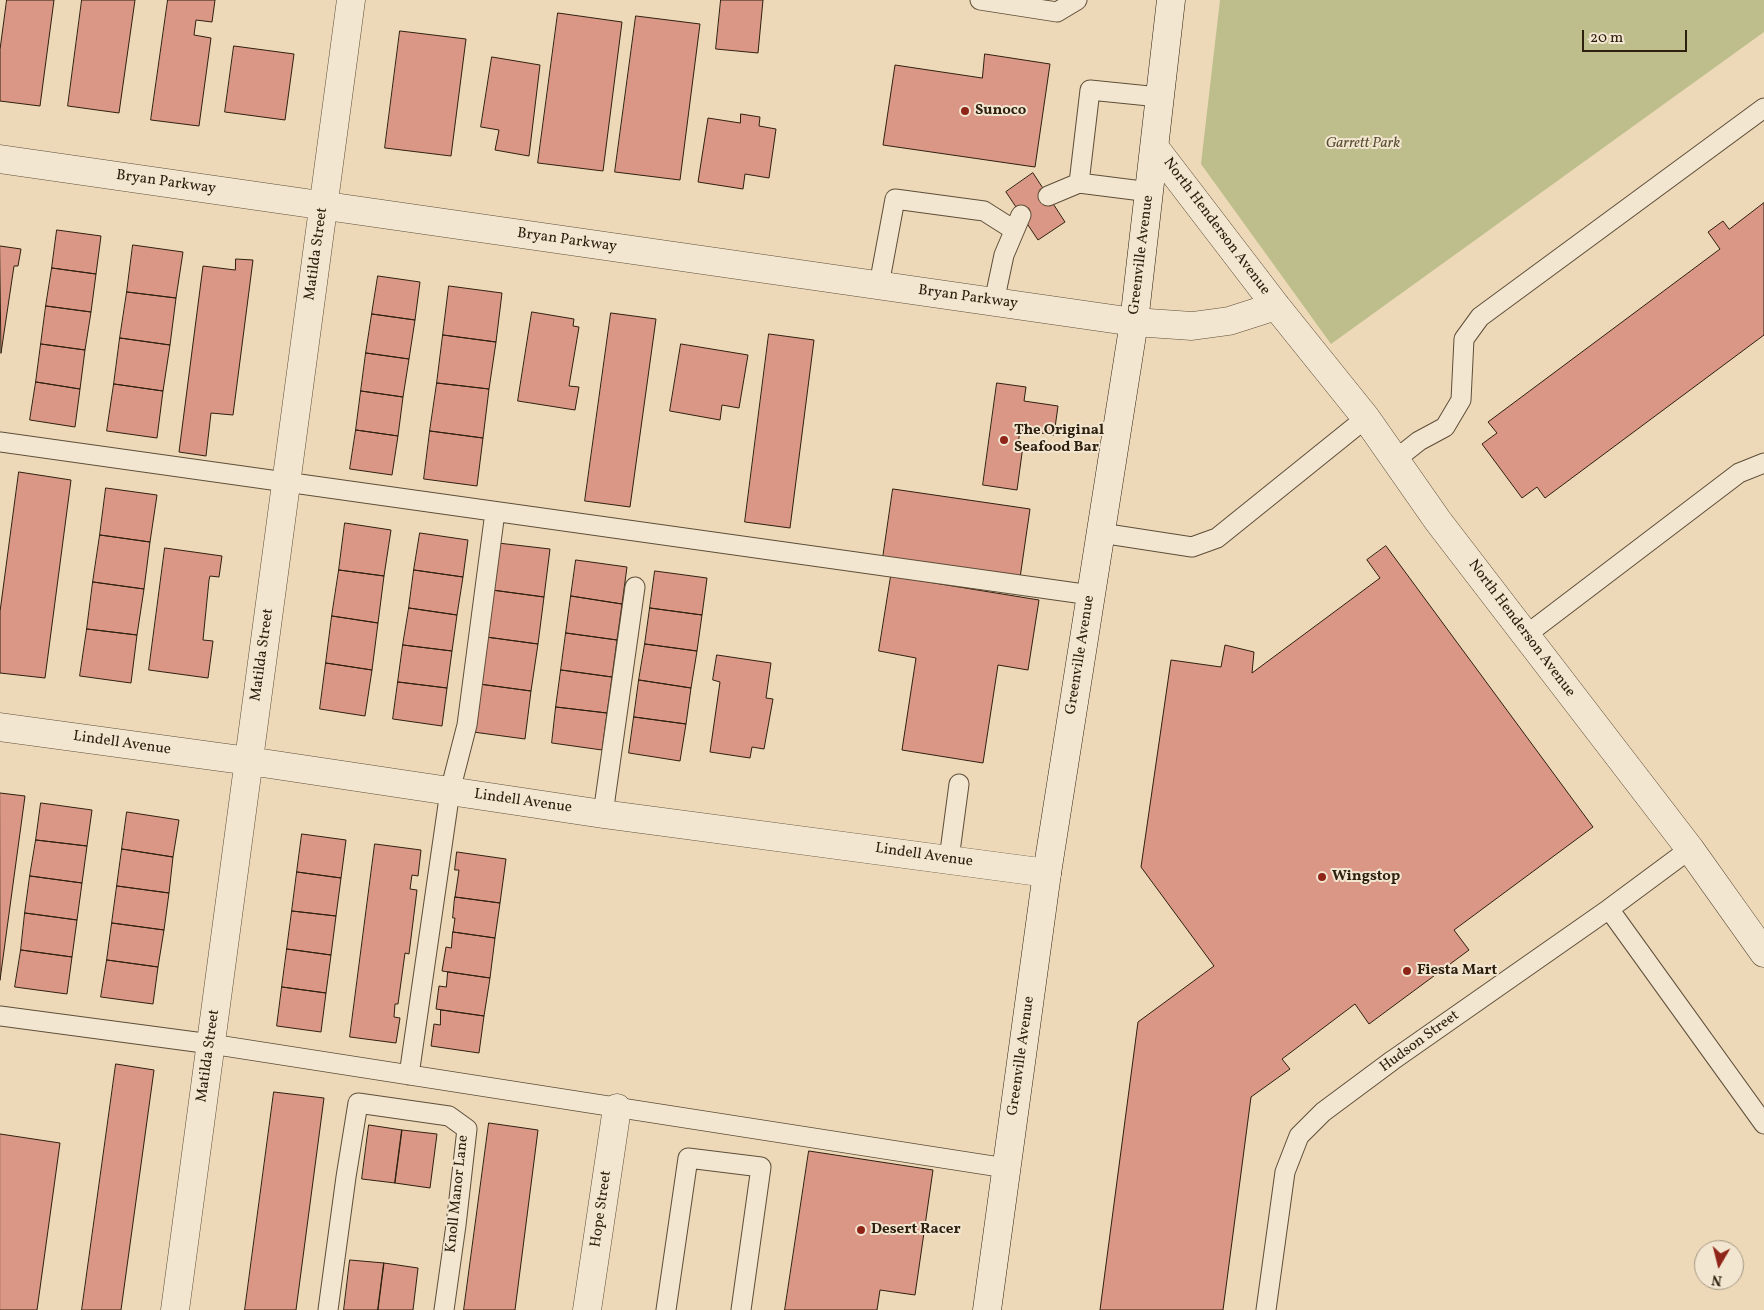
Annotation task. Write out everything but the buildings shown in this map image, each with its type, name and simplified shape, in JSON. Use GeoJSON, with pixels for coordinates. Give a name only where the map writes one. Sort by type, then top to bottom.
{"type":"FeatureCollection","features":[{"type":"Feature","properties":{"kind":"street","name":"Matilda Street"},"geometry":{"type":"LineString","coordinates":[[175,1310],[351,0]]}},
{"type":"Feature","properties":{"kind":"street","name":"Greenville Avenue"},"geometry":{"type":"LineString","coordinates":[[987,1310],[1047,873],[1134,322],[1171,0]]}},
{"type":"Feature","properties":{"kind":"street","name":"North Henderson Avenue"},"geometry":{"type":"LineString","coordinates":[[1155,148],[1276,306],[1366,418],[1438,520],[1690,849],[1764,953]]}},
{"type":"Feature","properties":{"kind":"street","name":"Bryan Parkway"},"geometry":{"type":"LineString","coordinates":[[0,159],[1134,322]]}},
{"type":"Feature","properties":{"kind":"street","name":"North Henderson Avenue"},"geometry":{"type":"LineString","coordinates":[[1134,322],[1192,326],[1229,321],[1276,306]]}},
{"type":"Feature","properties":{"kind":"street","name":"Lindell Avenue"},"geometry":{"type":"LineString","coordinates":[[0,727],[249,761],[603,814],[1047,873]]}},
{"type":"Feature","properties":{"kind":"street","name":"Hope Street"},"geometry":{"type":"LineString","coordinates":[[587,1310],[617,1108]]}},
{"type":"Feature","properties":{"kind":"lane"},"geometry":{"type":"LineString","coordinates":[[980,0],[1058,12],[1077,0]]}},
{"type":"Feature","properties":{"kind":"lane"},"geometry":{"type":"LineString","coordinates":[[1078,183],[1090,90],[1159,97]]}},
{"type":"Feature","properties":{"kind":"lane"},"geometry":{"type":"LineString","coordinates":[[1395,460],[1420,441],[1445,427],[1461,400],[1464,339],[1480,317],[1764,108]]}},
{"type":"Feature","properties":{"kind":"lane"},"geometry":{"type":"LineString","coordinates":[[1048,196],[1078,183],[1150,192]]}},
{"type":"Feature","properties":{"kind":"lane"},"geometry":{"type":"LineString","coordinates":[[879,286],[895,199],[984,211],[1018,222],[1004,255],[994,302]]}},
{"type":"Feature","properties":{"kind":"lane"},"geometry":{"type":"LineString","coordinates":[[1100,532],[1192,546],[1216,538],[1366,418]]}},
{"type":"Feature","properties":{"kind":"lane"},"geometry":{"type":"LineString","coordinates":[[0,442],[1091,595]]}},
{"type":"Feature","properties":{"kind":"lane"},"geometry":{"type":"LineString","coordinates":[[1526,635],[1738,473],[1764,463]]}},
{"type":"Feature","properties":{"kind":"lane"},"geometry":{"type":"LineString","coordinates":[[408,1075],[450,791],[467,725],[495,512]]}},
{"type":"Feature","properties":{"kind":"lane"},"geometry":{"type":"LineString","coordinates":[[603,814],[635,587]]}},
{"type":"Feature","properties":{"kind":"lane"},"geometry":{"type":"LineString","coordinates":[[949,859],[959,784]]}},
{"type":"Feature","properties":{"kind":"lane","name":"Hudson Street"},"geometry":{"type":"LineString","coordinates":[[1266,1310],[1285,1172],[1298,1136],[1323,1112],[1393,1060],[1609,909],[1690,849]]}},
{"type":"Feature","properties":{"kind":"lane"},"geometry":{"type":"LineString","coordinates":[[1609,909],[1764,1124]]}},
{"type":"Feature","properties":{"kind":"lane"},"geometry":{"type":"LineString","coordinates":[[0,1016],[211,1044],[1006,1168]]}},
{"type":"Feature","properties":{"kind":"lane","name":"Knoll Manor Lane"},"geometry":{"type":"LineString","coordinates":[[328,1310],[358,1103],[449,1116],[466,1129],[456,1225],[444,1310]]}},
{"type":"Feature","properties":{"kind":"lane"},"geometry":{"type":"LineString","coordinates":[[666,1310],[688,1158],[761,1167],[741,1310]]}},
{"type":"Feature","properties":{"kind":"green space","name":"Garrett Park"},"geometry":{"type":"Polygon","coordinates":[[[1220,0],[1764,0],[1764,32],[1331,344],[1201,164],[1220,0]]]}},
{"type":"Feature","properties":{"kind":"place","name":"Sunoco"},"geometry":{"type":"Point","coordinates":[965,111]}},
{"type":"Feature","properties":{"kind":"place","name":"The Original Seafood Bar"},"geometry":{"type":"Point","coordinates":[1004,440]}},
{"type":"Feature","properties":{"kind":"place","name":"Wingstop"},"geometry":{"type":"Point","coordinates":[1322,877]}},
{"type":"Feature","properties":{"kind":"place","name":"Fiesta Mart"},"geometry":{"type":"Point","coordinates":[1407,971]}},
{"type":"Feature","properties":{"kind":"place","name":"Desert Racer"},"geometry":{"type":"Point","coordinates":[861,1230]}}]}
